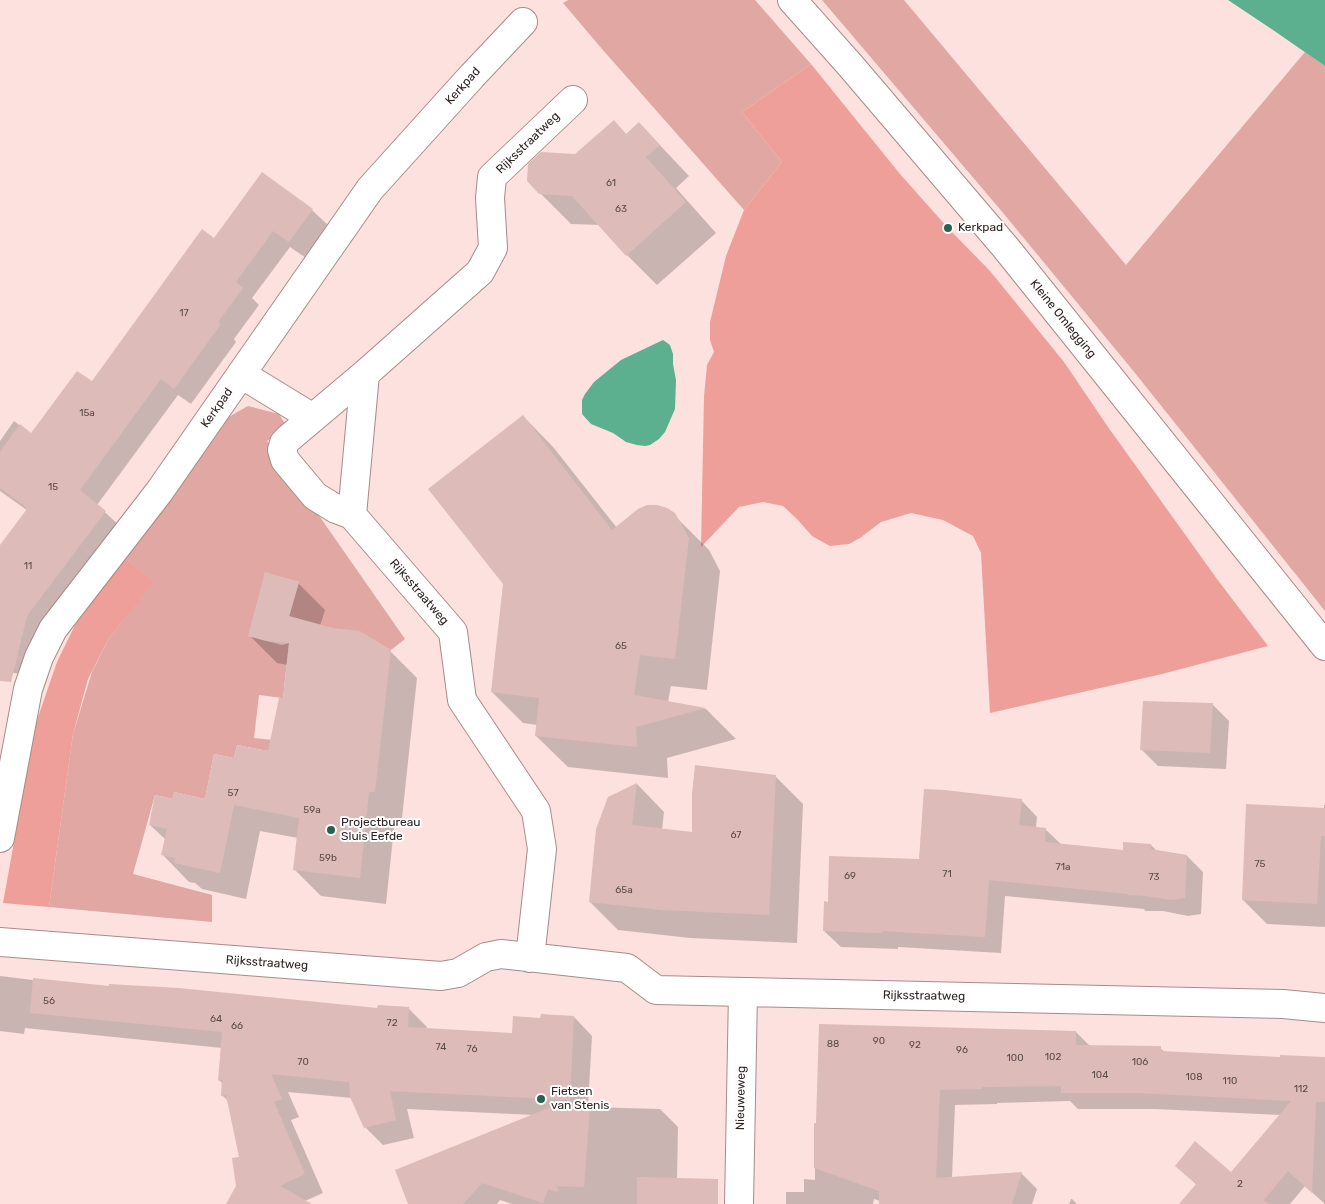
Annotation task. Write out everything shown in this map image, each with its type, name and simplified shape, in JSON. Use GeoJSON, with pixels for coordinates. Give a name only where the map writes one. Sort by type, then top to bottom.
{"type":"FeatureCollection","features":[{"type":"Feature","properties":{"kind":"street","name":"Kleine Omlegging"},"geometry":{"type":"LineString","coordinates":[[792,0],[1006,248],[1325,646]]}},
{"type":"Feature","properties":{"kind":"street","name":"Kerkpad"},"geometry":{"type":"LineString","coordinates":[[0,838],[28,690],[39,657],[53,628],[159,492],[370,189],[522,22]]}},
{"type":"Feature","properties":{"kind":"street","name":"Rijksstraatweg"},"geometry":{"type":"LineString","coordinates":[[530,958],[542,849],[536,811],[462,700],[453,632],[352,515],[330,506],[315,496],[284,460],[282,450],[284,443],[480,272],[493,248],[490,198],[492,177],[573,100]]}},
{"type":"Feature","properties":{"kind":"street"},"geometry":{"type":"LineString","coordinates":[[241,374],[313,418]]}},
{"type":"Feature","properties":{"kind":"street"},"geometry":{"type":"LineString","coordinates":[[352,515],[365,374]]}},
{"type":"Feature","properties":{"kind":"street","name":"Rijksstraatweg"},"geometry":{"type":"LineString","coordinates":[[0,942],[441,976],[458,972],[486,957],[501,954],[627,968],[656,990],[1283,1004],[1325,1008]]}},
{"type":"Feature","properties":{"kind":"street","name":"Nieuweweg"},"geometry":{"type":"LineString","coordinates":[[738,1204],[743,992]]}},
{"type":"Feature","properties":{"kind":"shaded area"},"geometry":{"type":"Polygon","coordinates":[[[568,0],[755,0],[811,64],[742,112],[782,162],[744,210],[563,3],[568,0]]]}},
{"type":"Feature","properties":{"kind":"shaded area"},"geometry":{"type":"Polygon","coordinates":[[[822,0],[904,0],[1126,265],[1305,52],[1325,66],[1325,611],[1135,373],[999,208],[822,0]]]}},
{"type":"Feature","properties":{"kind":"shaded area"},"geometry":{"type":"Polygon","coordinates":[[[1228,0],[1325,0],[1325,66],[1273,30],[1228,0]]]}},
{"type":"Feature","properties":{"kind":"shaded area"},"geometry":{"type":"Polygon","coordinates":[[[811,64],[900,174],[948,228],[990,271],[1064,362],[1217,579],[1268,646],[1162,674],[990,713],[981,553],[973,536],[943,520],[911,513],[881,522],[849,544],[830,546],[812,536],[783,506],[763,502],[739,507],[701,547],[704,396],[707,365],[714,352],[710,340],[710,322],[726,256],[744,210],[782,162],[742,112],[811,64]]]}},
{"type":"Feature","properties":{"kind":"shaded area"},"geometry":{"type":"Polygon","coordinates":[[[663,340],[670,345],[673,354],[676,380],[675,409],[665,432],[659,439],[650,445],[637,445],[626,442],[613,433],[591,424],[582,414],[582,400],[594,382],[621,360],[663,340]]]}},
{"type":"Feature","properties":{"kind":"shaded area"},"geometry":{"type":"Polygon","coordinates":[[[248,406],[279,414],[287,427],[267,441],[405,639],[391,650],[304,626],[289,617],[299,582],[265,573],[249,636],[282,645],[289,643],[283,698],[259,695],[254,738],[273,740],[268,751],[237,745],[234,758],[214,754],[205,799],[174,792],[173,799],[155,795],[133,874],[212,895],[212,922],[49,907],[73,734],[92,672],[109,638],[153,582],[124,557],[227,418],[248,406]]]}},
{"type":"Feature","properties":{"kind":"shaded area"},"geometry":{"type":"Polygon","coordinates":[[[124,557],[154,582],[109,638],[88,679],[73,734],[49,907],[3,903],[35,726],[57,662],[77,621],[124,557]]]}},
{"type":"Feature","properties":{"kind":"building"},"geometry":{"type":"Polygon","coordinates":[[[614,120],[626,134],[639,122],[660,145],[646,157],[686,202],[626,256],[572,196],[539,194],[527,181],[528,164],[541,152],[575,154],[614,120]]]}},
{"type":"Feature","properties":{"kind":"building"},"geometry":{"type":"Polygon","coordinates":[[[262,172],[313,209],[289,242],[273,231],[236,282],[243,288],[218,322],[221,324],[174,389],[161,379],[80,490],[106,511],[27,616],[11,682],[0,681],[0,545],[27,509],[0,488],[0,452],[20,424],[31,433],[77,371],[92,381],[202,229],[214,238],[262,172]]]}},
{"type":"Feature","properties":{"kind":"building"},"geometry":{"type":"Polygon","coordinates":[[[523,415],[612,530],[638,509],[647,505],[657,505],[675,513],[689,538],[675,659],[640,655],[634,695],[706,708],[636,727],[637,747],[535,736],[539,698],[491,692],[503,584],[428,489],[523,415]]]}},
{"type":"Feature","properties":{"kind":"building"},"geometry":{"type":"Polygon","coordinates":[[[265,572],[299,582],[289,616],[333,628],[360,631],[391,650],[375,792],[369,792],[360,878],[293,870],[299,818],[234,805],[220,873],[174,863],[175,858],[161,855],[167,829],[149,825],[155,795],[173,799],[174,792],[205,799],[214,754],[234,758],[237,745],[268,751],[279,698],[283,698],[289,643],[266,641],[248,636],[265,572]]]}},
{"type":"Feature","properties":{"kind":"building"},"geometry":{"type":"Polygon","coordinates":[[[1143,701],[1213,703],[1210,753],[1140,750],[1143,701]]]}},
{"type":"Feature","properties":{"kind":"building"},"geometry":{"type":"Polygon","coordinates":[[[695,765],[776,775],[769,915],[661,910],[589,902],[596,829],[608,797],[637,783],[632,825],[692,832],[692,794],[695,765]]]}},
{"type":"Feature","properties":{"kind":"building"},"geometry":{"type":"Polygon","coordinates":[[[924,789],[1022,799],[1019,825],[1046,828],[1045,842],[1123,850],[1123,842],[1151,844],[1151,849],[1187,855],[1185,898],[1171,900],[989,880],[985,937],[882,931],[882,933],[823,931],[824,901],[828,902],[829,856],[919,859],[924,789]]]}},
{"type":"Feature","properties":{"kind":"building"},"geometry":{"type":"Polygon","coordinates":[[[1246,804],[1325,808],[1325,836],[1321,836],[1317,904],[1242,900],[1246,804]]]}},
{"type":"Feature","properties":{"kind":"building"},"geometry":{"type":"Polygon","coordinates":[[[33,978],[109,986],[109,984],[179,988],[377,1008],[378,1005],[409,1007],[408,1027],[512,1033],[513,1016],[540,1018],[541,1014],[574,1016],[570,1100],[390,1091],[396,1120],[364,1128],[350,1097],[349,1082],[271,1074],[282,1099],[274,1102],[305,1174],[280,1186],[312,1204],[226,1204],[236,1186],[232,1158],[239,1157],[226,1095],[221,1096],[222,1079],[218,1081],[222,1032],[30,1013],[33,978]]]}},
{"type":"Feature","properties":{"kind":"building"},"geometry":{"type":"Polygon","coordinates":[[[819,1024],[1076,1031],[1076,1045],[1161,1046],[1161,1051],[1280,1057],[1280,1055],[1325,1057],[1325,1102],[1316,1102],[1312,1193],[1288,1171],[1264,1200],[1269,1204],[1179,1204],[1196,1184],[1175,1166],[1195,1141],[1231,1172],[1291,1101],[1138,1093],[1061,1093],[1061,1086],[982,1087],[982,1089],[940,1090],[936,1178],[1022,1172],[1012,1204],[879,1204],[879,1191],[814,1168],[814,1123],[816,1123],[819,1024]]]}},
{"type":"Feature","properties":{"kind":"building"},"geometry":{"type":"Polygon","coordinates":[[[556,1105],[590,1106],[584,1187],[557,1186],[558,1192],[548,1189],[543,1203],[482,1183],[463,1204],[408,1204],[395,1170],[556,1105]]]}},
{"type":"Feature","properties":{"kind":"building"},"geometry":{"type":"Polygon","coordinates":[[[637,1177],[718,1179],[718,1204],[637,1204],[637,1177]]]}},
{"type":"Feature","properties":{"kind":"place","name":"Kerkpad"},"geometry":{"type":"Point","coordinates":[948,228]}},
{"type":"Feature","properties":{"kind":"place","name":"Projectbureau Sluis Eefde"},"geometry":{"type":"Point","coordinates":[331,830]}},
{"type":"Feature","properties":{"kind":"place","name":"Fietsen van Stenis"},"geometry":{"type":"Point","coordinates":[541,1099]}}]}
